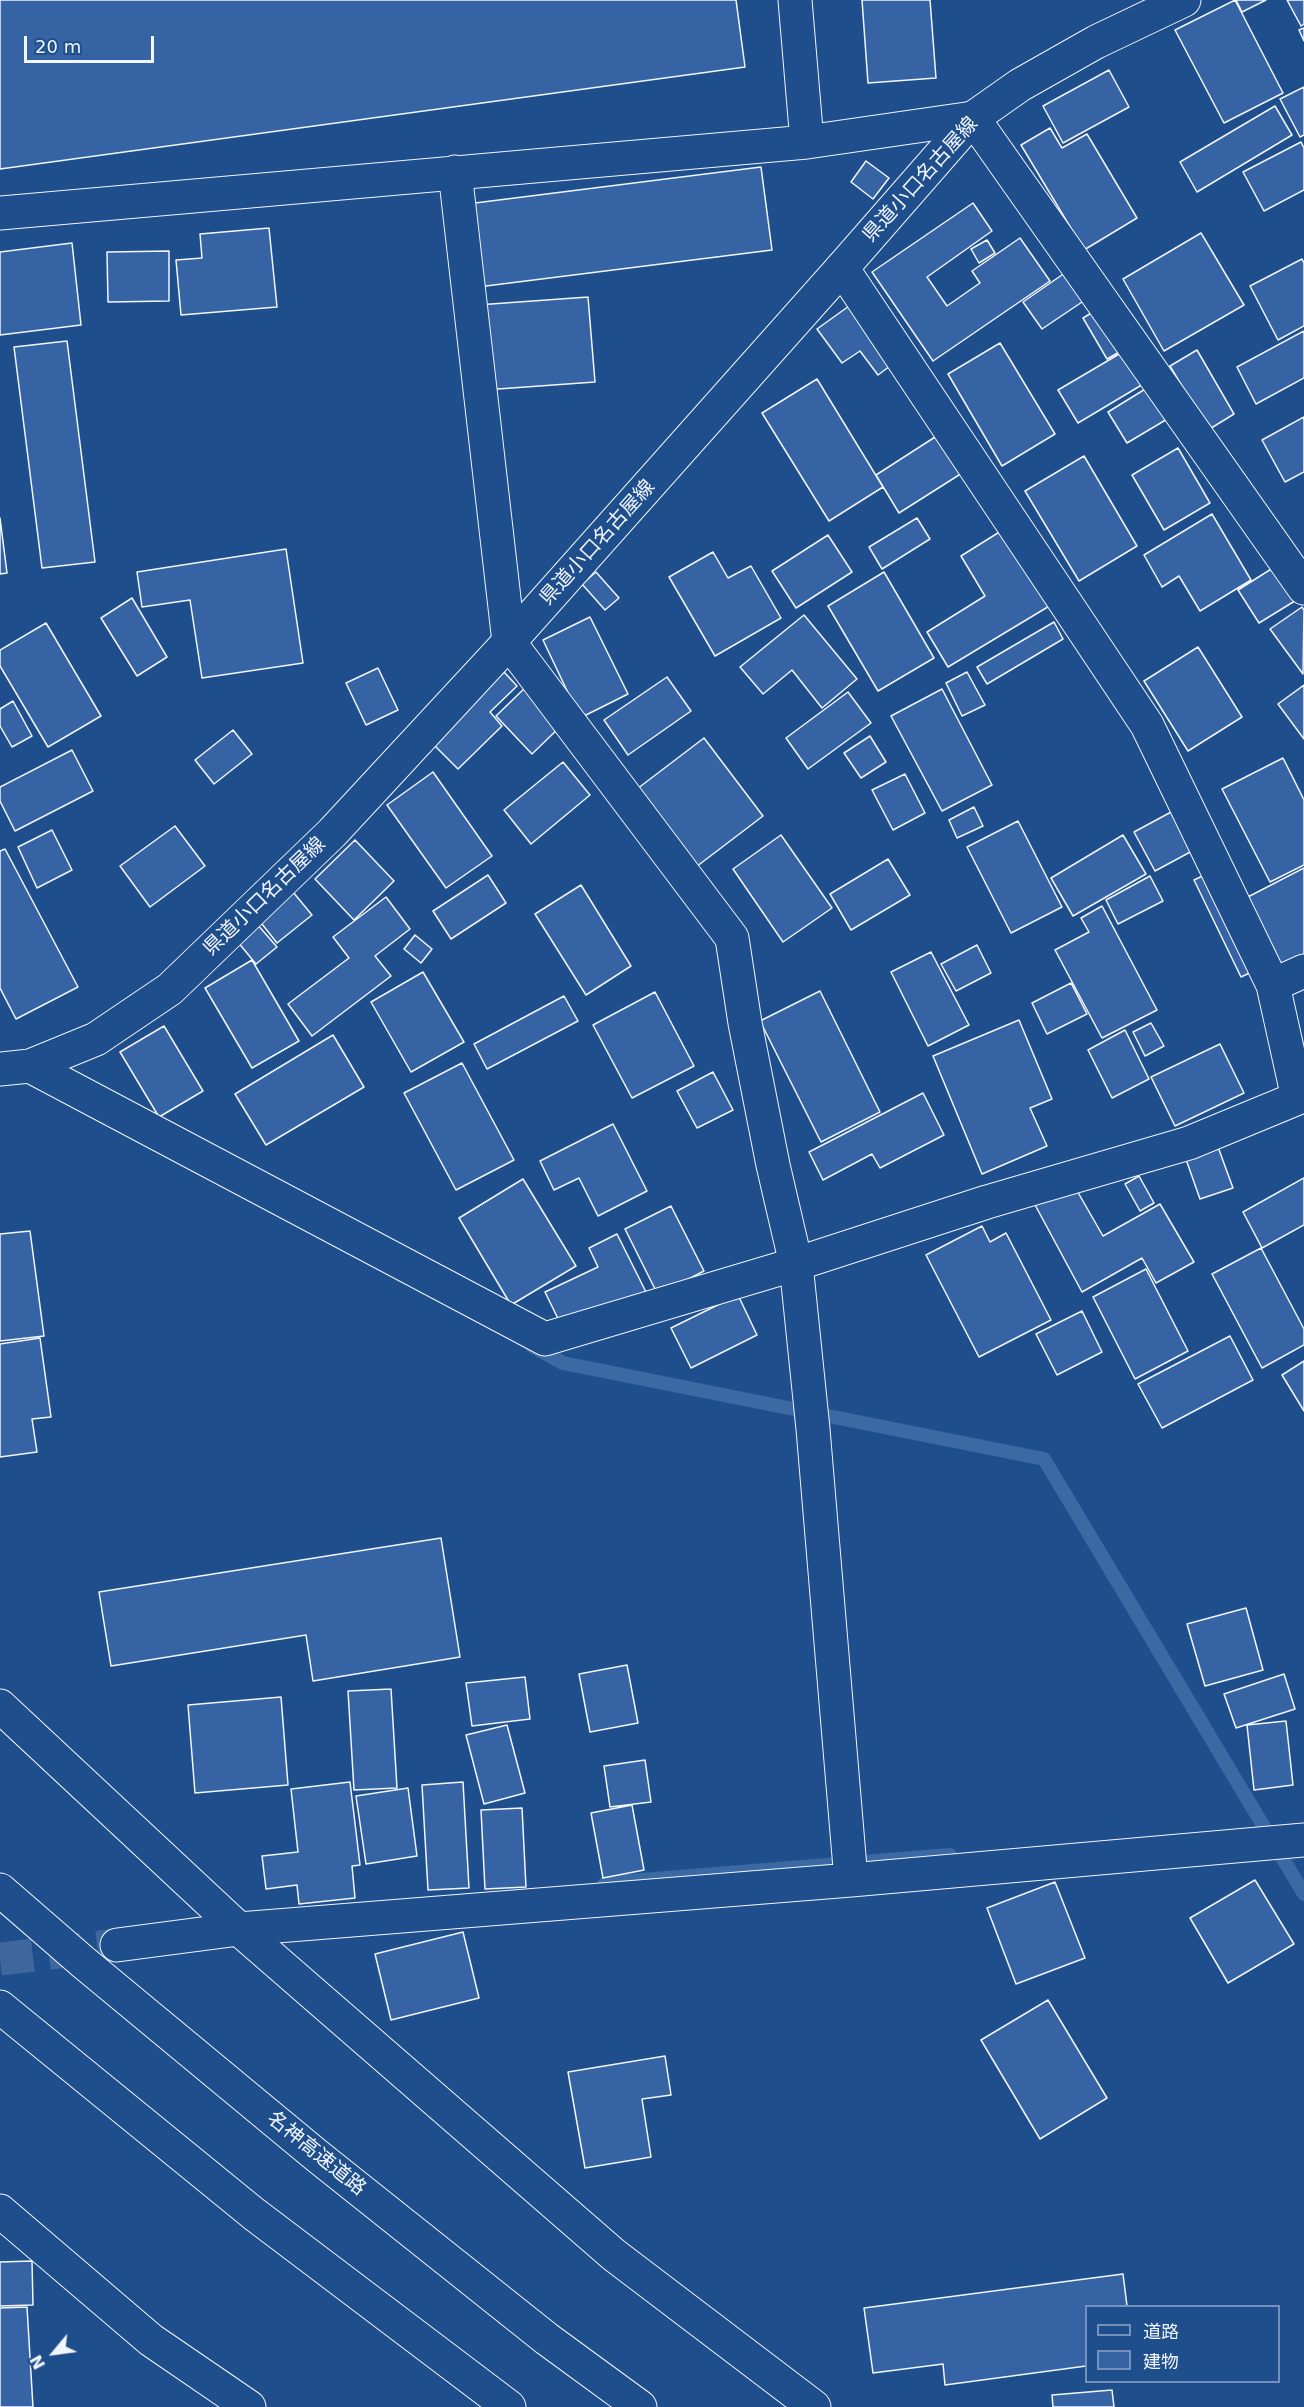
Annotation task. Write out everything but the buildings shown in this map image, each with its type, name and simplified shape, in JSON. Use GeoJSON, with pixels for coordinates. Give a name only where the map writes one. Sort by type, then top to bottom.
{"type":"FeatureCollection","features":[{"type":"Feature","properties":{"kind":"main road"},"geometry":{"type":"LineString","coordinates":[[795,0],[807,142]]}},
{"type":"Feature","properties":{"kind":"main road","name":"県道小口名古屋線"},"geometry":{"type":"LineString","coordinates":[[15,1067],[96,1039],[170,989],[332,833],[509,642],[973,118],[1020,85],[1096,42],[1184,0]]}},
{"type":"Feature","properties":{"kind":"main road"},"geometry":{"type":"LineString","coordinates":[[0,213],[807,142],[973,118],[1304,588]]}},
{"type":"Feature","properties":{"kind":"main road"},"geometry":{"type":"LineString","coordinates":[[455,172],[509,642],[732,938],[773,1165],[796,1264],[813,1429],[851,1880]]}},
{"type":"Feature","properties":{"kind":"main road"},"geometry":{"type":"LineString","coordinates":[[15,1067],[545,1339],[796,1264],[987,1202],[1189,1143],[1298,1098],[1274,985],[1147,725],[842,268]]}},
{"type":"Feature","properties":{"kind":"main road"},"geometry":{"type":"LineString","coordinates":[[1274,985],[1304,971]]}},
{"type":"Feature","properties":{"kind":"main road"},"geometry":{"type":"LineString","coordinates":[[0,1706],[239,1929],[614,2254],[814,2407]]}},
{"type":"Feature","properties":{"kind":"main road"},"geometry":{"type":"LineString","coordinates":[[117,1945],[239,1929],[851,1880],[1304,1840]]}},
{"type":"Feature","properties":{"kind":"main road","name":"名神高速道路"},"geometry":{"type":"LineString","coordinates":[[0,1890],[82,1962],[316,2156],[547,2339],[640,2407]]}},
{"type":"Feature","properties":{"kind":"main road"},"geometry":{"type":"LineString","coordinates":[[0,2007],[254,2214],[501,2401]]}},
{"type":"Feature","properties":{"kind":"main road"},"geometry":{"type":"LineString","coordinates":[[0,2211],[151,2340],[249,2407]]}},
{"type":"Feature","properties":{"kind":"waterway"},"geometry":{"type":"LineString","coordinates":[[532,1346],[563,1363],[1044,1459],[1304,1894]]}},
{"type":"Feature","properties":{"kind":"waterway"},"geometry":{"type":"LineString","coordinates":[[605,1883],[950,1855]]}},
{"type":"Feature","properties":{"kind":"tunnel"},"geometry":{"type":"LineString","coordinates":[[0,1959],[117,1945]]}}]}
